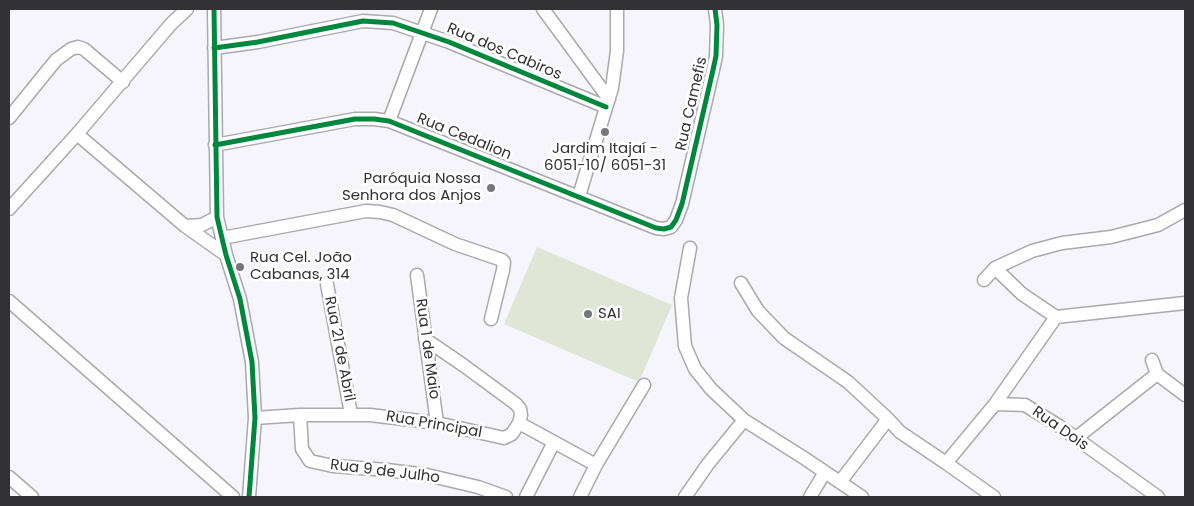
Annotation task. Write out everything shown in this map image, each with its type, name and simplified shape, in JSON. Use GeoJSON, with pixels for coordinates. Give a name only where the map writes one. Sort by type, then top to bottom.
{"type":"FeatureCollection","features":[{"type":"Feature","properties":{"kind":"street"},"geometry":{"type":"LineString","coordinates":[[9,209],[123,82],[171,24],[187,9]]}},
{"type":"Feature","properties":{"kind":"street"},"geometry":{"type":"LineString","coordinates":[[214,9],[217,217],[249,339],[255,418],[249,497]]}},
{"type":"Feature","properties":{"kind":"street"},"geometry":{"type":"LineString","coordinates":[[389,121],[431,9]]}},
{"type":"Feature","properties":{"kind":"street"},"geometry":{"type":"LineString","coordinates":[[543,9],[608,103]]}},
{"type":"Feature","properties":{"kind":"street"},"geometry":{"type":"LineString","coordinates":[[579,196],[608,103],[617,51],[617,9]]}},
{"type":"Feature","properties":{"kind":"street","name":"Rua Camefis"},"geometry":{"type":"LineString","coordinates":[[682,204],[716,56],[717,25],[714,9]]}},
{"type":"Feature","properties":{"kind":"street","name":"Rua dos Cabiros"},"geometry":{"type":"LineString","coordinates":[[214,48],[258,42],[363,21],[393,23],[422,32],[608,103]]}},
{"type":"Feature","properties":{"kind":"street"},"geometry":{"type":"LineString","coordinates":[[9,118],[56,60],[71,49],[78,47],[84,49],[123,82]]}},
{"type":"Feature","properties":{"kind":"street","name":"Rua Cedalion"},"geometry":{"type":"LineString","coordinates":[[215,145],[355,119],[374,119],[389,121],[656,228],[664,229],[671,227],[682,204]]}},
{"type":"Feature","properties":{"kind":"street"},"geometry":{"type":"LineString","coordinates":[[77,134],[185,226],[226,255]]}},
{"type":"Feature","properties":{"kind":"street"},"geometry":{"type":"LineString","coordinates":[[984,280],[995,268],[1032,252],[1062,243],[1111,237],[1158,225],[1185,210]]}},
{"type":"Feature","properties":{"kind":"street"},"geometry":{"type":"LineString","coordinates":[[222,238],[366,211],[393,215],[455,244],[504,262],[491,319]]}},
{"type":"Feature","properties":{"kind":"street"},"geometry":{"type":"LineString","coordinates":[[185,226],[202,225],[217,217]]}},
{"type":"Feature","properties":{"kind":"street"},"geometry":{"type":"LineString","coordinates":[[690,248],[681,298],[685,346],[695,369],[711,389],[744,420],[862,497]]}},
{"type":"Feature","properties":{"kind":"street"},"geometry":{"type":"LineString","coordinates":[[995,268],[1022,294],[1056,317],[1185,304]]}},
{"type":"Feature","properties":{"kind":"street","name":"Rua 1 de Maio"},"geometry":{"type":"LineString","coordinates":[[417,275],[437,423]]}},
{"type":"Feature","properties":{"kind":"street"},"geometry":{"type":"LineString","coordinates":[[741,282],[758,311],[784,338],[848,382],[900,432],[994,497]]}},
{"type":"Feature","properties":{"kind":"street","name":"Rua 21 de Abril"},"geometry":{"type":"LineString","coordinates":[[326,284],[351,414]]}},
{"type":"Feature","properties":{"kind":"street"},"geometry":{"type":"LineString","coordinates":[[9,300],[233,497]]}},
{"type":"Feature","properties":{"kind":"street"},"geometry":{"type":"LineString","coordinates":[[946,463],[995,404],[1056,317]]}},
{"type":"Feature","properties":{"kind":"street"},"geometry":{"type":"LineString","coordinates":[[425,339],[464,364],[516,404],[520,409],[520,423],[596,465]]}},
{"type":"Feature","properties":{"kind":"street"},"geometry":{"type":"LineString","coordinates":[[1152,360],[1157,374],[1185,395]]}},
{"type":"Feature","properties":{"kind":"street"},"geometry":{"type":"LineString","coordinates":[[1076,438],[1157,374]]}},
{"type":"Feature","properties":{"kind":"street"},"geometry":{"type":"LineString","coordinates":[[580,497],[596,465],[644,384]]}},
{"type":"Feature","properties":{"kind":"street","name":"Rua Dois"},"geometry":{"type":"LineString","coordinates":[[995,404],[1025,405],[1030,407],[1158,497]]}},
{"type":"Feature","properties":{"kind":"street","name":"Rua Principal"},"geometry":{"type":"LineString","coordinates":[[255,418],[300,415],[370,415],[437,423],[504,438],[512,434],[520,423]]}},
{"type":"Feature","properties":{"kind":"street","name":"Rua 9 de Julho"},"geometry":{"type":"LineString","coordinates":[[300,415],[302,449],[310,461],[333,466],[386,470],[426,476],[478,487],[506,497]]}},
{"type":"Feature","properties":{"kind":"street"},"geometry":{"type":"LineString","coordinates":[[840,482],[888,419]]}},
{"type":"Feature","properties":{"kind":"street"},"geometry":{"type":"LineString","coordinates":[[685,497],[708,464],[744,420]]}},
{"type":"Feature","properties":{"kind":"street"},"geometry":{"type":"LineString","coordinates":[[526,497],[554,442]]}},
{"type":"Feature","properties":{"kind":"street"},"geometry":{"type":"LineString","coordinates":[[810,497],[825,472]]}},
{"type":"Feature","properties":{"kind":"street"},"geometry":{"type":"LineString","coordinates":[[9,477],[32,497]]}},
{"type":"Feature","properties":{"kind":"green space","name":"SAI"},"geometry":{"type":"Polygon","coordinates":[[[537,247],[672,305],[639,382],[504,324],[537,247]]]}},
{"type":"Feature","properties":{"kind":"cycle path"},"geometry":{"type":"LineString","coordinates":[[214,9],[217,217],[226,255],[240,299],[252,362],[255,418],[249,497]]}},
{"type":"Feature","properties":{"kind":"cycle path"},"geometry":{"type":"LineString","coordinates":[[215,145],[355,119],[389,121],[656,228],[664,229],[671,227],[682,204],[716,56],[717,25],[715,9]]}},
{"type":"Feature","properties":{"kind":"cycle path"},"geometry":{"type":"LineString","coordinates":[[214,48],[258,42],[363,21],[393,23],[449,42],[606,107]]}},
{"type":"Feature","properties":{"kind":"place","name":"Jardim Itajaí - 6051-10/ 6051-31"},"geometry":{"type":"Point","coordinates":[605,132]}},
{"type":"Feature","properties":{"kind":"place","name":"Paróquia Nossa Senhora dos Anjos"},"geometry":{"type":"Point","coordinates":[491,188]}},
{"type":"Feature","properties":{"kind":"place","name":"Rua Cel. João Cabanas, 314"},"geometry":{"type":"Point","coordinates":[240,267]}},
{"type":"Feature","properties":{"kind":"place","name":"SAI"},"geometry":{"type":"Point","coordinates":[588,314]}}]}
